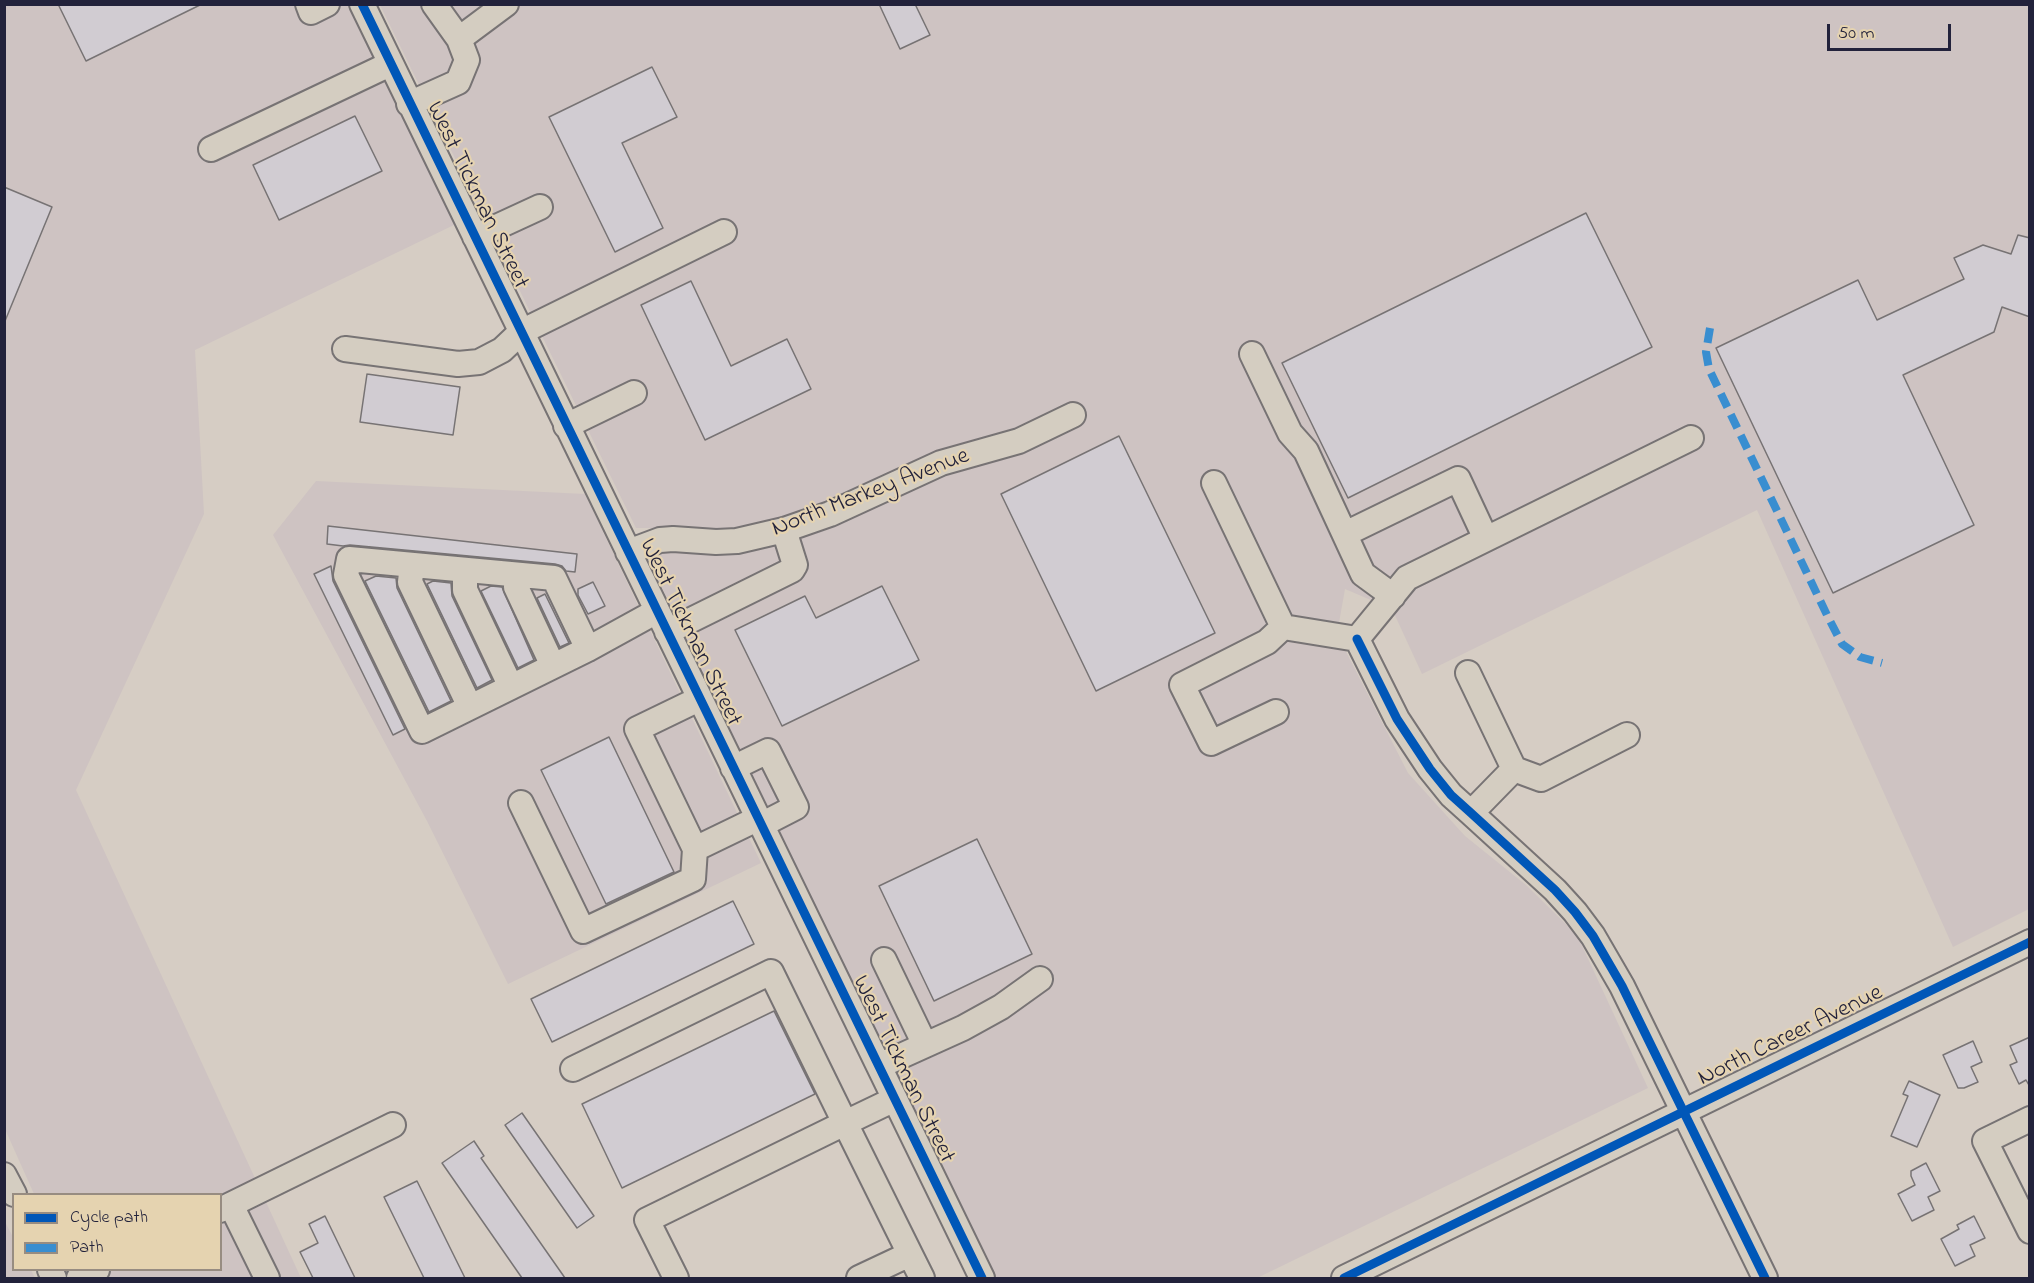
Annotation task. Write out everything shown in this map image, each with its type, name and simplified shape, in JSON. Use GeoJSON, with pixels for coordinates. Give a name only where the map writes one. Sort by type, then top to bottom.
{"type":"FeatureCollection","features":[{"type":"Feature","properties":{"kind":"street"},"geometry":{"type":"LineString","coordinates":[[308,4],[312,12],[327,4]]}},
{"type":"Feature","properties":{"kind":"street","name":"West Tickman Street"},"geometry":{"type":"LineString","coordinates":[[362,4],[982,1278]]}},
{"type":"Feature","properties":{"kind":"street"},"geometry":{"type":"LineString","coordinates":[[410,104],[458,82],[467,60],[459,39],[434,4]]}},
{"type":"Feature","properties":{"kind":"street"},"geometry":{"type":"LineString","coordinates":[[459,39],[506,4]]}},
{"type":"Feature","properties":{"kind":"street"},"geometry":{"type":"LineString","coordinates":[[211,149],[390,64]]}},
{"type":"Feature","properties":{"kind":"street"},"geometry":{"type":"LineString","coordinates":[[475,237],[540,207]]}},
{"type":"Feature","properties":{"kind":"street"},"geometry":{"type":"LineString","coordinates":[[345,349],[458,364],[479,362],[502,351],[520,332],[724,232]]}},
{"type":"Feature","properties":{"kind":"street"},"geometry":{"type":"LineString","coordinates":[[1252,354],[1290,433],[1306,451],[1363,574],[1393,596]]}},
{"type":"Feature","properties":{"kind":"street"},"geometry":{"type":"LineString","coordinates":[[566,426],[634,393]]}},
{"type":"Feature","properties":{"kind":"street","name":"North Markey Avenue"},"geometry":{"type":"LineString","coordinates":[[628,552],[660,540],[737,541],[784,530],[830,514],[941,463],[1019,441],[1073,415]]}},
{"type":"Feature","properties":{"kind":"street"},"geometry":{"type":"LineString","coordinates":[[1358,639],[1407,578],[1691,438]]}},
{"type":"Feature","properties":{"kind":"street"},"geometry":{"type":"LineString","coordinates":[[1346,534],[1458,479],[1486,539]]}},
{"type":"Feature","properties":{"kind":"street"},"geometry":{"type":"LineString","coordinates":[[1214,483],[1283,627]]}},
{"type":"Feature","properties":{"kind":"street"},"geometry":{"type":"LineString","coordinates":[[588,649],[554,579],[349,559],[346,574],[422,731],[588,649],[792,570],[795,565],[784,530]]}},
{"type":"Feature","properties":{"kind":"street"},"geometry":{"type":"LineString","coordinates":[[412,565],[410,582],[471,707]]}},
{"type":"Feature","properties":{"kind":"street"},"geometry":{"type":"LineString","coordinates":[[465,570],[465,590],[511,687]]}},
{"type":"Feature","properties":{"kind":"street"},"geometry":{"type":"LineString","coordinates":[[518,575],[516,587],[553,666]]}},
{"type":"Feature","properties":{"kind":"street"},"geometry":{"type":"LineString","coordinates":[[1283,627],[1358,639]]}},
{"type":"Feature","properties":{"kind":"street"},"geometry":{"type":"LineString","coordinates":[[1276,712],[1211,742],[1182,685],[1267,642],[1283,627]]}},
{"type":"Feature","properties":{"kind":"street"},"geometry":{"type":"LineString","coordinates":[[1358,639],[1384,695],[1412,744],[1444,786],[1470,813],[1555,890],[1593,936],[1622,986],[1766,1278]]}},
{"type":"Feature","properties":{"kind":"street"},"geometry":{"type":"LineString","coordinates":[[1468,673],[1514,768],[1541,779],[1627,735]]}},
{"type":"Feature","properties":{"kind":"street"},"geometry":{"type":"LineString","coordinates":[[521,803],[583,931],[693,879],[695,849],[637,729],[699,699]]}},
{"type":"Feature","properties":{"kind":"street"},"geometry":{"type":"LineString","coordinates":[[695,849],[796,807],[768,751],[733,768]]}},
{"type":"Feature","properties":{"kind":"street"},"geometry":{"type":"LineString","coordinates":[[1470,813],[1514,768]]}},
{"type":"Feature","properties":{"kind":"street","name":"North Career Avenue"},"geometry":{"type":"LineString","coordinates":[[1344,1278],[2030,942]]}},
{"type":"Feature","properties":{"kind":"street"},"geometry":{"type":"LineString","coordinates":[[884,960],[925,1045]]}},
{"type":"Feature","properties":{"kind":"street"},"geometry":{"type":"LineString","coordinates":[[573,1069],[771,972],[922,1278]]}},
{"type":"Feature","properties":{"kind":"street"},"geometry":{"type":"LineString","coordinates":[[879,1066],[963,1028],[1001,1006],[1040,979]]}},
{"type":"Feature","properties":{"kind":"street"},"geometry":{"type":"LineString","coordinates":[[676,1278],[647,1220],[895,1099]]}},
{"type":"Feature","properties":{"kind":"street"},"geometry":{"type":"LineString","coordinates":[[2030,1119],[1985,1141],[2030,1231]]}},
{"type":"Feature","properties":{"kind":"street"},"geometry":{"type":"LineString","coordinates":[[267,1278],[226,1207],[393,1125]]}},
{"type":"Feature","properties":{"kind":"street"},"geometry":{"type":"LineString","coordinates":[[4,1175],[13,1193]]}},
{"type":"Feature","properties":{"kind":"street"},"geometry":{"type":"LineString","coordinates":[[859,1278],[910,1254]]}},
{"type":"Feature","properties":{"kind":"street"},"geometry":{"type":"LineString","coordinates":[[79,1278],[93,1271]]}},
{"type":"Feature","properties":{"kind":"shaded area"},"geometry":{"type":"Polygon","coordinates":[[[4,5],[349,5],[456,224],[195,350],[204,514],[76,790],[301,1278],[72,1278],[68,1271],[222,1271],[222,1193],[34,1193],[5,1129],[4,5]]]}},
{"type":"Feature","properties":{"kind":"shaded area"},"geometry":{"type":"Polygon","coordinates":[[[380,5],[2029,5],[2029,909],[1953,947],[1757,510],[1422,674],[1392,609],[1345,589],[1337,634],[1408,773],[1465,836],[1526,885],[1577,935],[1648,1088],[1257,1278],[995,1278],[649,561],[666,552],[727,554],[776,546],[829,529],[950,474],[943,450],[784,522],[739,528],[636,528],[380,5]]]}},
{"type":"Feature","properties":{"kind":"shaded area"},"geometry":{"type":"Polygon","coordinates":[[[316,481],[585,494],[761,863],[508,984],[427,821],[273,535],[316,481]]]}},
{"type":"Feature","properties":{"kind":"shaded area"},"geometry":{"type":"Polygon","coordinates":[[[4,1220],[12,1235],[12,1271],[32,1271],[35,1278],[5,1278],[4,1220]]]}},
{"type":"Feature","properties":{"kind":"building"},"geometry":{"type":"Polygon","coordinates":[[[58,4],[202,4],[86,61],[58,4]]]}},
{"type":"Feature","properties":{"kind":"building"},"geometry":{"type":"Polygon","coordinates":[[[879,4],[915,4],[930,35],[900,49],[879,4]]]}},
{"type":"Feature","properties":{"kind":"building"},"geometry":{"type":"Polygon","coordinates":[[[652,67],[677,117],[622,143],[663,228],[615,252],[549,117],[652,67]]]}},
{"type":"Feature","properties":{"kind":"building"},"geometry":{"type":"Polygon","coordinates":[[[355,116],[382,171],[279,220],[253,165],[355,116]]]}},
{"type":"Feature","properties":{"kind":"building"},"geometry":{"type":"Polygon","coordinates":[[[4,187],[52,207],[5,321],[4,321],[4,187]]]}},
{"type":"Feature","properties":{"kind":"building"},"geometry":{"type":"Polygon","coordinates":[[[1586,213],[1652,347],[1348,498],[1282,363],[1586,213]]]}},
{"type":"Feature","properties":{"kind":"building"},"geometry":{"type":"Polygon","coordinates":[[[2018,235],[2030,238],[2030,317],[2002,307],[1994,332],[1903,375],[1974,525],[1833,593],[1716,348],[1858,280],[1877,320],[1964,279],[1954,258],[1983,245],[2011,254],[2018,235]]]}},
{"type":"Feature","properties":{"kind":"building"},"geometry":{"type":"Polygon","coordinates":[[[691,281],[731,366],[787,339],[811,389],[705,440],[641,305],[691,281]]]}},
{"type":"Feature","properties":{"kind":"building"},"geometry":{"type":"Polygon","coordinates":[[[367,374],[460,387],[453,435],[360,422],[367,374]]]}},
{"type":"Feature","properties":{"kind":"building"},"geometry":{"type":"Polygon","coordinates":[[[1119,436],[1215,633],[1096,691],[1001,494],[1119,436]]]}},
{"type":"Feature","properties":{"kind":"building"},"geometry":{"type":"Polygon","coordinates":[[[328,526],[577,554],[575,572],[566,571],[562,566],[555,564],[327,544],[328,526]]]}},
{"type":"Feature","properties":{"kind":"building"},"geometry":{"type":"Polygon","coordinates":[[[331,566],[333,581],[405,729],[393,735],[314,574],[331,566]]]}},
{"type":"Feature","properties":{"kind":"building"},"geometry":{"type":"Polygon","coordinates":[[[376,576],[396,578],[397,588],[451,701],[429,712],[365,581],[376,576]]]}},
{"type":"Feature","properties":{"kind":"building"},"geometry":{"type":"Polygon","coordinates":[[[433,581],[451,583],[452,596],[492,680],[477,688],[427,584],[433,581]]]}},
{"type":"Feature","properties":{"kind":"building"},"geometry":{"type":"Polygon","coordinates":[[[593,582],[605,606],[588,614],[578,595],[578,589],[593,582]]]}},
{"type":"Feature","properties":{"kind":"building"},"geometry":{"type":"Polygon","coordinates":[[[491,586],[502,587],[534,660],[518,668],[481,591],[491,586]]]}},
{"type":"Feature","properties":{"kind":"building"},"geometry":{"type":"Polygon","coordinates":[[[882,586],[919,660],[782,726],[735,630],[805,596],[816,618],[882,586]]]}},
{"type":"Feature","properties":{"kind":"building"},"geometry":{"type":"Polygon","coordinates":[[[545,594],[569,643],[560,647],[537,598],[545,594]]]}},
{"type":"Feature","properties":{"kind":"building"},"geometry":{"type":"Polygon","coordinates":[[[609,737],[674,872],[606,904],[541,770],[609,737]]]}},
{"type":"Feature","properties":{"kind":"building"},"geometry":{"type":"Polygon","coordinates":[[[977,839],[1032,954],[934,1001],[879,886],[977,839]]]}},
{"type":"Feature","properties":{"kind":"building"},"geometry":{"type":"Polygon","coordinates":[[[733,901],[754,944],[552,1042],[531,999],[733,901]]]}},
{"type":"Feature","properties":{"kind":"building"},"geometry":{"type":"Polygon","coordinates":[[[774,1011],[815,1094],[622,1188],[582,1104],[774,1011]]]}},
{"type":"Feature","properties":{"kind":"building"},"geometry":{"type":"Polygon","coordinates":[[[2030,1037],[2030,1087],[2026,1080],[2019,1084],[2010,1065],[2017,1062],[2010,1046],[2030,1037]]]}},
{"type":"Feature","properties":{"kind":"building"},"geometry":{"type":"Polygon","coordinates":[[[1973,1041],[1982,1062],[1971,1067],[1978,1082],[1958,1088],[1943,1055],[1973,1041]]]}},
{"type":"Feature","properties":{"kind":"building"},"geometry":{"type":"Polygon","coordinates":[[[1909,1081],[1940,1095],[1917,1147],[1891,1136],[1908,1096],[1903,1094],[1909,1081]]]}},
{"type":"Feature","properties":{"kind":"building"},"geometry":{"type":"Polygon","coordinates":[[[522,1113],[594,1216],[577,1228],[505,1125],[522,1113]]]}},
{"type":"Feature","properties":{"kind":"building"},"geometry":{"type":"Polygon","coordinates":[[[474,1141],[484,1156],[481,1158],[565,1278],[522,1278],[442,1163],[474,1141]]]}},
{"type":"Feature","properties":{"kind":"building"},"geometry":{"type":"Polygon","coordinates":[[[1926,1163],[1940,1191],[1928,1197],[1934,1210],[1912,1221],[1898,1194],[1915,1185],[1911,1171],[1926,1163]]]}},
{"type":"Feature","properties":{"kind":"building"},"geometry":{"type":"Polygon","coordinates":[[[417,1181],[465,1278],[424,1278],[384,1197],[417,1181]]]}},
{"type":"Feature","properties":{"kind":"building"},"geometry":{"type":"Polygon","coordinates":[[[325,1216],[355,1278],[313,1278],[300,1252],[318,1243],[309,1224],[325,1216]]]}},
{"type":"Feature","properties":{"kind":"building"},"geometry":{"type":"Polygon","coordinates":[[[1974,1216],[1985,1238],[1970,1245],[1975,1256],[1955,1266],[1941,1239],[1959,1229],[1957,1225],[1974,1216]]]}},
{"type":"Feature","properties":{"kind":"marked path"},"geometry":{"type":"LineString","coordinates":[[1710,328],[1706,352],[1709,369],[1827,615],[1842,644],[1860,657],[1882,663]]}},
{"type":"Feature","properties":{"kind":"cycle path"},"geometry":{"type":"LineString","coordinates":[[362,4],[982,1278]]}},
{"type":"Feature","properties":{"kind":"cycle path"},"geometry":{"type":"LineString","coordinates":[[1357,639],[1397,719],[1430,769],[1451,795],[1555,890],[1593,936],[1622,986],[1765,1278]]}},
{"type":"Feature","properties":{"kind":"cycle path"},"geometry":{"type":"LineString","coordinates":[[1344,1278],[2030,942]]}}]}
